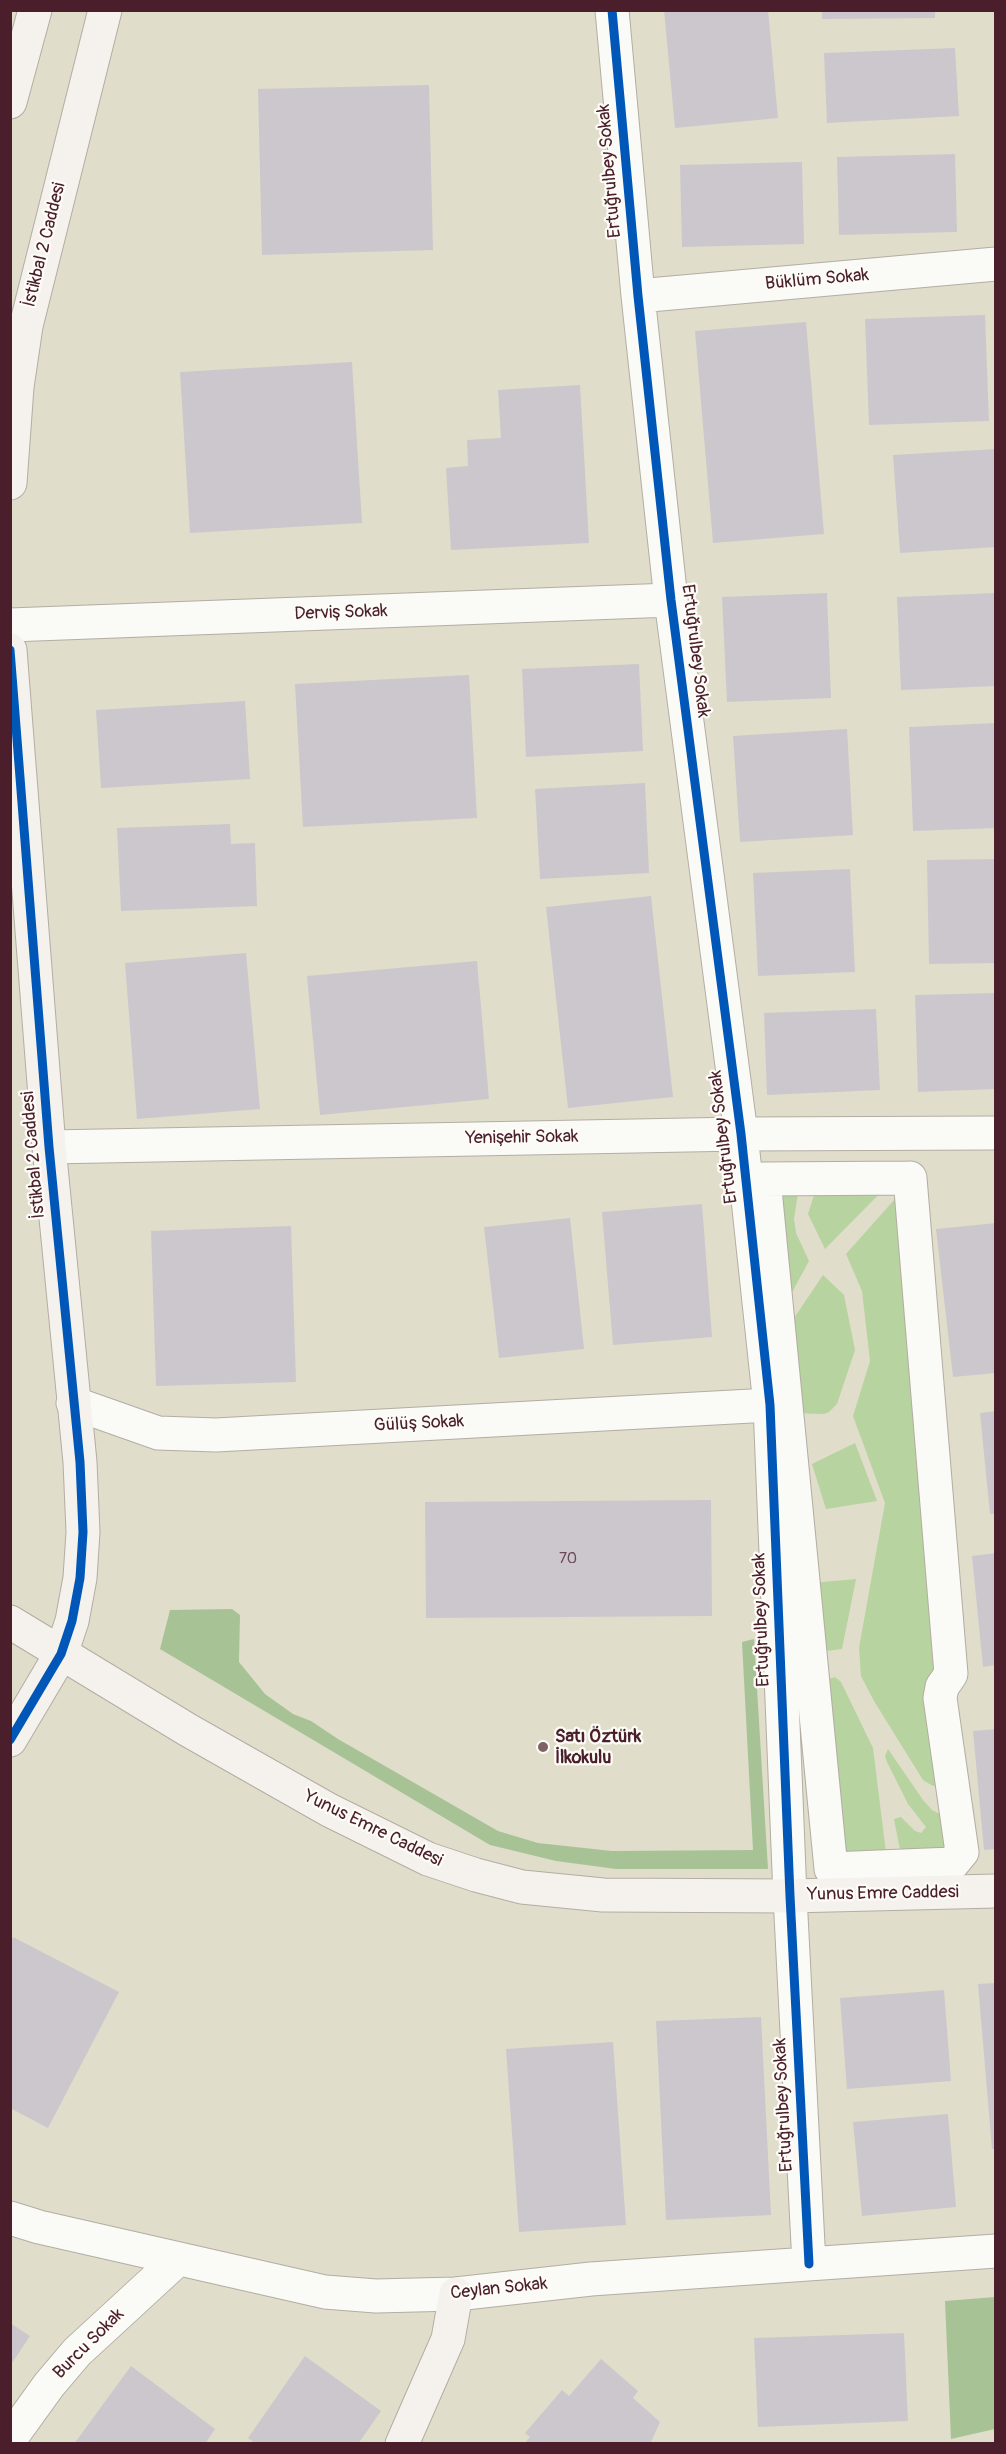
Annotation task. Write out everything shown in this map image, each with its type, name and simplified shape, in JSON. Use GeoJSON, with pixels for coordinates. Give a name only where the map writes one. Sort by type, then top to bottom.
{"type":"FeatureCollection","features":[{"type":"Feature","properties":{"kind":"street"},"geometry":{"type":"LineString","coordinates":[[10,102],[35,10]]}},
{"type":"Feature","properties":{"kind":"street","name":"İstikbal 2 Caddesi"},"geometry":{"type":"LineString","coordinates":[[10,483],[17,387],[26,326],[105,10]]}},
{"type":"Feature","properties":{"kind":"street","name":"Ertuğrulbey Sokak"},"geometry":{"type":"LineString","coordinates":[[612,10],[638,296],[671,600],[741,1134],[770,1405],[790,1896],[809,2264]]}},
{"type":"Feature","properties":{"kind":"street","name":"Büklüm Sokak"},"geometry":{"type":"LineString","coordinates":[[638,296],[996,264]]}},
{"type":"Feature","properties":{"kind":"street","name":"Derviş Sokak"},"geometry":{"type":"LineString","coordinates":[[10,625],[671,600]]}},
{"type":"Feature","properties":{"kind":"street","name":"İstikbal 2 Caddesi"},"geometry":{"type":"LineString","coordinates":[[10,650],[49,1147],[74,1403],[83,1532],[80,1578],[72,1621],[61,1654],[10,1740]]}},
{"type":"Feature","properties":{"kind":"street","name":"Yenişehir Sokak"},"geometry":{"type":"LineString","coordinates":[[49,1147],[741,1134],[996,1133]]}},
{"type":"Feature","properties":{"kind":"street"},"geometry":{"type":"LineString","coordinates":[[910,1178],[951,1674],[942,1687],[940,1698],[962,1852],[952,1864],[831,1869],[764,1179],[910,1178]]}},
{"type":"Feature","properties":{"kind":"street","name":"Gülüş Sokak"},"geometry":{"type":"LineString","coordinates":[[74,1403],[158,1433],[216,1435],[770,1405]]}},
{"type":"Feature","properties":{"kind":"street","name":"Yunus Emre Caddesi"},"geometry":{"type":"LineString","coordinates":[[10,1622],[328,1810],[428,1858],[476,1875],[522,1887],[560,1893],[790,1896],[996,1891]]}},
{"type":"Feature","properties":{"kind":"street","name":"Ceylan Sokak"},"geometry":{"type":"LineString","coordinates":[[10,2218],[39,2227],[325,2292],[376,2296],[456,2294],[591,2279],[996,2251]]}},
{"type":"Feature","properties":{"kind":"street","name":"Burcu Sokak"},"geometry":{"type":"LineString","coordinates":[[10,2439],[49,2385],[77,2352],[178,2259]]}},
{"type":"Feature","properties":{"kind":"street"},"geometry":{"type":"LineString","coordinates":[[402,2444],[448,2339],[456,2294]]}},
{"type":"Feature","properties":{"kind":"green space"},"geometry":{"type":"Polygon","coordinates":[[[890,1183],[825,1249],[808,1214],[816,1189],[890,1183]]]}},
{"type":"Feature","properties":{"kind":"green space"},"geometry":{"type":"Polygon","coordinates":[[[769,1186],[799,1186],[794,1219],[796,1233],[809,1261],[784,1307],[769,1186]]]}},
{"type":"Feature","properties":{"kind":"green space"},"geometry":{"type":"Polygon","coordinates":[[[903,1190],[942,1784],[933,1786],[923,1780],[874,1701],[861,1676],[859,1648],[885,1503],[853,1416],[870,1361],[862,1291],[846,1254],[903,1190]]]}},
{"type":"Feature","properties":{"kind":"green space"},"geometry":{"type":"Polygon","coordinates":[[[823,1275],[844,1295],[855,1350],[837,1404],[824,1414],[793,1413],[786,1330],[823,1275]]]}},
{"type":"Feature","properties":{"kind":"green space"},"geometry":{"type":"Polygon","coordinates":[[[855,1443],[877,1501],[826,1509],[812,1464],[855,1443]]]}},
{"type":"Feature","properties":{"kind":"green space"},"geometry":{"type":"Polygon","coordinates":[[[856,1579],[842,1649],[818,1652],[812,1583],[856,1579]]]}},
{"type":"Feature","properties":{"kind":"green space"},"geometry":{"type":"Polygon","coordinates":[[[232,1609],[240,1615],[239,1662],[265,1694],[293,1714],[311,1721],[338,1739],[498,1831],[538,1843],[612,1851],[753,1850],[742,1642],[754,1639],[768,1869],[616,1869],[556,1861],[490,1845],[160,1649],[170,1610],[232,1609]]]}},
{"type":"Feature","properties":{"kind":"green space"},"geometry":{"type":"Polygon","coordinates":[[[835,1677],[841,1682],[873,1748],[887,1861],[836,1865],[823,1681],[835,1677]]]}},
{"type":"Feature","properties":{"kind":"green space"},"geometry":{"type":"Polygon","coordinates":[[[888,1749],[923,1800],[932,1810],[940,1814],[953,1849],[902,1860],[894,1819],[901,1817],[915,1831],[921,1833],[926,1827],[908,1804],[887,1762],[885,1756],[888,1749]]]}},
{"type":"Feature","properties":{"kind":"green space"},"geometry":{"type":"Polygon","coordinates":[[[995,2297],[995,2429],[951,2439],[945,2301],[995,2297]]]}},
{"type":"Feature","properties":{"kind":"building"},"geometry":{"type":"Polygon","coordinates":[[[664,10],[768,10],[778,118],[675,128],[664,10]]]}},
{"type":"Feature","properties":{"kind":"building"},"geometry":{"type":"Polygon","coordinates":[[[822,10],[935,10],[935,18],[822,19],[822,10]]]}},
{"type":"Feature","properties":{"kind":"building"},"geometry":{"type":"Polygon","coordinates":[[[955,48],[959,116],[827,123],[824,53],[955,48]]]}},
{"type":"Feature","properties":{"kind":"building"},"geometry":{"type":"Polygon","coordinates":[[[429,85],[433,250],[262,255],[258,89],[429,85]]]}},
{"type":"Feature","properties":{"kind":"building"},"geometry":{"type":"Polygon","coordinates":[[[955,154],[957,232],[839,235],[837,157],[955,154]]]}},
{"type":"Feature","properties":{"kind":"building"},"geometry":{"type":"Polygon","coordinates":[[[802,162],[804,244],[682,247],[680,165],[802,162]]]}},
{"type":"Feature","properties":{"kind":"building"},"geometry":{"type":"Polygon","coordinates":[[[985,315],[989,421],[869,425],[865,319],[985,315]]]}},
{"type":"Feature","properties":{"kind":"building"},"geometry":{"type":"Polygon","coordinates":[[[806,322],[824,534],[713,543],[695,331],[806,322]]]}},
{"type":"Feature","properties":{"kind":"building"},"geometry":{"type":"Polygon","coordinates":[[[352,362],[362,523],[190,533],[180,372],[352,362]]]}},
{"type":"Feature","properties":{"kind":"building"},"geometry":{"type":"Polygon","coordinates":[[[580,385],[589,543],[451,550],[446,468],[468,466],[467,440],[501,438],[498,390],[580,385]]]}},
{"type":"Feature","properties":{"kind":"building"},"geometry":{"type":"Polygon","coordinates":[[[996,449],[996,547],[900,553],[893,455],[996,449]]]}},
{"type":"Feature","properties":{"kind":"building"},"geometry":{"type":"Polygon","coordinates":[[[827,593],[831,698],[727,702],[722,597],[827,593]]]}},
{"type":"Feature","properties":{"kind":"building"},"geometry":{"type":"Polygon","coordinates":[[[996,593],[996,686],[901,690],[897,597],[996,593]]]}},
{"type":"Feature","properties":{"kind":"building"},"geometry":{"type":"Polygon","coordinates":[[[639,664],[643,751],[526,757],[522,669],[639,664]]]}},
{"type":"Feature","properties":{"kind":"building"},"geometry":{"type":"Polygon","coordinates":[[[469,675],[477,818],[303,827],[295,684],[469,675]]]}},
{"type":"Feature","properties":{"kind":"building"},"geometry":{"type":"Polygon","coordinates":[[[245,701],[250,779],[101,788],[96,710],[245,701]]]}},
{"type":"Feature","properties":{"kind":"building"},"geometry":{"type":"Polygon","coordinates":[[[996,723],[996,828],[913,831],[909,727],[996,723]]]}},
{"type":"Feature","properties":{"kind":"building"},"geometry":{"type":"Polygon","coordinates":[[[847,729],[853,835],[740,842],[733,736],[847,729]]]}},
{"type":"Feature","properties":{"kind":"building"},"geometry":{"type":"Polygon","coordinates":[[[645,783],[649,873],[540,879],[535,789],[645,783]]]}},
{"type":"Feature","properties":{"kind":"building"},"geometry":{"type":"Polygon","coordinates":[[[230,824],[231,844],[255,843],[257,906],[121,911],[117,828],[230,824]]]}},
{"type":"Feature","properties":{"kind":"building"},"geometry":{"type":"Polygon","coordinates":[[[996,859],[996,963],[929,964],[927,860],[996,859]]]}},
{"type":"Feature","properties":{"kind":"building"},"geometry":{"type":"Polygon","coordinates":[[[850,869],[855,972],[758,976],[753,873],[850,869]]]}},
{"type":"Feature","properties":{"kind":"building"},"geometry":{"type":"Polygon","coordinates":[[[651,896],[673,1097],[568,1108],[546,907],[651,896]]]}},
{"type":"Feature","properties":{"kind":"building"},"geometry":{"type":"Polygon","coordinates":[[[246,953],[260,1109],[137,1119],[125,963],[246,953]]]}},
{"type":"Feature","properties":{"kind":"building"},"geometry":{"type":"Polygon","coordinates":[[[477,961],[489,1099],[320,1115],[307,976],[477,961]]]}},
{"type":"Feature","properties":{"kind":"building"},"geometry":{"type":"Polygon","coordinates":[[[996,993],[996,1089],[918,1092],[915,995],[996,993]]]}},
{"type":"Feature","properties":{"kind":"building"},"geometry":{"type":"Polygon","coordinates":[[[876,1009],[880,1090],[767,1095],[764,1013],[876,1009]]]}},
{"type":"Feature","properties":{"kind":"building"},"geometry":{"type":"Polygon","coordinates":[[[702,1204],[712,1337],[613,1345],[602,1212],[702,1204]]]}},
{"type":"Feature","properties":{"kind":"building"},"geometry":{"type":"Polygon","coordinates":[[[570,1218],[584,1349],[499,1358],[484,1227],[570,1218]]]}},
{"type":"Feature","properties":{"kind":"building"},"geometry":{"type":"Polygon","coordinates":[[[996,1223],[996,1373],[953,1377],[936,1229],[996,1223]]]}},
{"type":"Feature","properties":{"kind":"building"},"geometry":{"type":"Polygon","coordinates":[[[291,1226],[296,1382],[156,1386],[151,1231],[291,1226]]]}},
{"type":"Feature","properties":{"kind":"building"},"geometry":{"type":"Polygon","coordinates":[[[996,1411],[996,1514],[990,1514],[980,1413],[996,1411]]]}},
{"type":"Feature","properties":{"kind":"building"},"geometry":{"type":"Polygon","coordinates":[[[711,1500],[712,1616],[426,1618],[425,1502],[711,1500]]]}},
{"type":"Feature","properties":{"kind":"building"},"geometry":{"type":"Polygon","coordinates":[[[996,1553],[996,1665],[983,1667],[972,1556],[996,1553]]]}},
{"type":"Feature","properties":{"kind":"building"},"geometry":{"type":"Polygon","coordinates":[[[996,1729],[996,1849],[984,1850],[973,1731],[996,1729]]]}},
{"type":"Feature","properties":{"kind":"building"},"geometry":{"type":"Polygon","coordinates":[[[13,1937],[119,1992],[48,2128],[10,2108],[10,1943],[13,1937]]]}},
{"type":"Feature","properties":{"kind":"building"},"geometry":{"type":"Polygon","coordinates":[[[996,1983],[996,2149],[992,2149],[978,1984],[996,1983]]]}},
{"type":"Feature","properties":{"kind":"building"},"geometry":{"type":"Polygon","coordinates":[[[944,1990],[951,2081],[847,2089],[840,1998],[944,1990]]]}},
{"type":"Feature","properties":{"kind":"building"},"geometry":{"type":"Polygon","coordinates":[[[761,2017],[771,2215],[666,2220],[656,2021],[761,2017]]]}},
{"type":"Feature","properties":{"kind":"building"},"geometry":{"type":"Polygon","coordinates":[[[613,2042],[626,2225],[519,2232],[506,2049],[613,2042]]]}},
{"type":"Feature","properties":{"kind":"building"},"geometry":{"type":"Polygon","coordinates":[[[948,2114],[956,2207],[862,2216],[853,2122],[948,2114]]]}},
{"type":"Feature","properties":{"kind":"building"},"geometry":{"type":"Polygon","coordinates":[[[10,2323],[30,2336],[10,2366],[10,2323]]]}},
{"type":"Feature","properties":{"kind":"building"},"geometry":{"type":"Polygon","coordinates":[[[904,2333],[908,2421],[758,2427],[754,2338],[904,2333]]]}},
{"type":"Feature","properties":{"kind":"building"},"geometry":{"type":"Polygon","coordinates":[[[305,2356],[381,2411],[358,2444],[256,2444],[248,2438],[305,2356]]]}},
{"type":"Feature","properties":{"kind":"building"},"geometry":{"type":"Polygon","coordinates":[[[601,2359],[638,2391],[633,2398],[660,2422],[650,2444],[524,2444],[530,2437],[525,2433],[562,2390],[569,2396],[601,2359]]]}},
{"type":"Feature","properties":{"kind":"building"},"geometry":{"type":"Polygon","coordinates":[[[131,2366],[215,2429],[205,2444],[74,2444],[131,2366]]]}},
{"type":"Feature","properties":{"kind":"cycle path"},"geometry":{"type":"LineString","coordinates":[[612,10],[638,296],[671,600],[741,1134],[770,1405],[790,1896],[809,2264]]}},
{"type":"Feature","properties":{"kind":"cycle path"},"geometry":{"type":"LineString","coordinates":[[10,650],[49,1147],[80,1462],[83,1532],[80,1578],[72,1621],[61,1654],[10,1740]]}},
{"type":"Feature","properties":{"kind":"place","name":"Satı Öztürk İlkokulu"},"geometry":{"type":"Point","coordinates":[543,1747]}}]}
